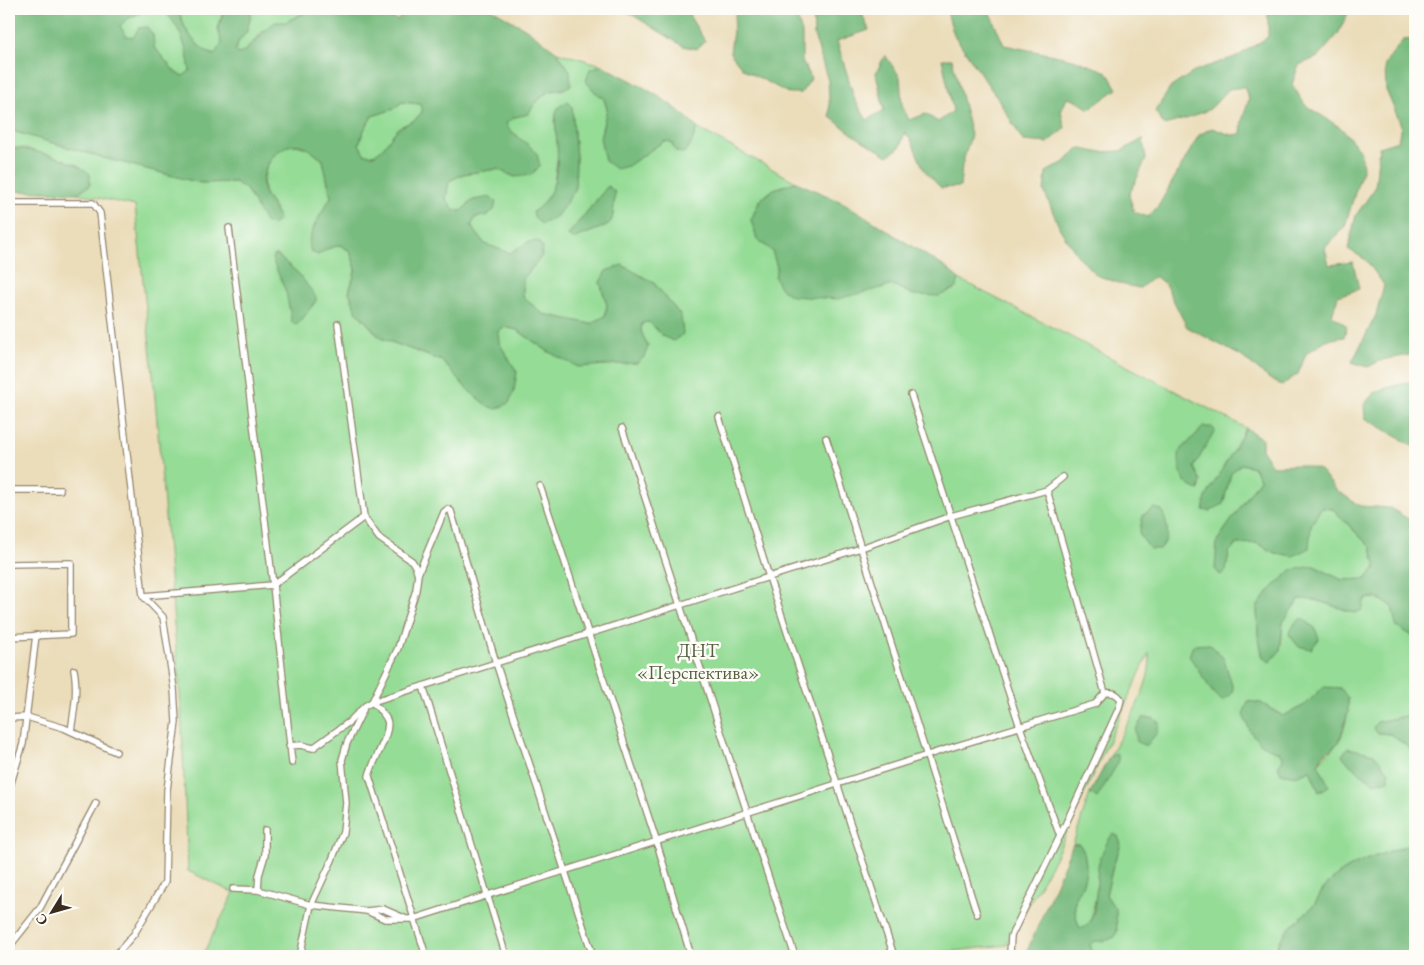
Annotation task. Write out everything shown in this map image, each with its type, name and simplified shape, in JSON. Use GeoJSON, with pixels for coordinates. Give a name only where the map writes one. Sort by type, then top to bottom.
{"type":"FeatureCollection","features":[{"type":"Feature","properties":{"kind":"street"},"geometry":{"type":"LineString","coordinates":[[9,203],[93,203],[100,213],[143,596],[163,617],[174,689],[176,722],[167,790],[165,882],[134,934],[115,956]]}},
{"type":"Feature","properties":{"kind":"street"},"geometry":{"type":"LineString","coordinates":[[229,228],[292,763]]}},
{"type":"Feature","properties":{"kind":"street"},"geometry":{"type":"LineString","coordinates":[[338,324],[364,517],[379,538],[412,561],[418,574]]}},
{"type":"Feature","properties":{"kind":"street"},"geometry":{"type":"LineString","coordinates":[[911,395],[1020,727],[1060,836]]}},
{"type":"Feature","properties":{"kind":"street"},"geometry":{"type":"LineString","coordinates":[[719,417],[769,577],[894,956]]}},
{"type":"Feature","properties":{"kind":"street"},"geometry":{"type":"LineString","coordinates":[[622,428],[681,604],[746,812],[795,956]]}},
{"type":"Feature","properties":{"kind":"street"},"geometry":{"type":"LineString","coordinates":[[826,438],[978,914]]}},
{"type":"Feature","properties":{"kind":"street"},"geometry":{"type":"LineString","coordinates":[[289,746],[301,745],[313,748],[349,722],[365,706],[372,702],[861,548],[951,516],[1048,490],[1063,476]]}},
{"type":"Feature","properties":{"kind":"street"},"geometry":{"type":"LineString","coordinates":[[540,486],[656,840],[691,956]]}},
{"type":"Feature","properties":{"kind":"street"},"geometry":{"type":"LineString","coordinates":[[9,490],[60,490]]}},
{"type":"Feature","properties":{"kind":"street"},"geometry":{"type":"LineString","coordinates":[[1048,490],[1105,693]]}},
{"type":"Feature","properties":{"kind":"street"},"geometry":{"type":"LineString","coordinates":[[372,702],[398,648],[416,590],[418,574],[444,512],[448,509],[451,511],[496,663],[593,956]]}},
{"type":"Feature","properties":{"kind":"street"},"geometry":{"type":"LineString","coordinates":[[143,596],[272,585],[364,517]]}},
{"type":"Feature","properties":{"kind":"street"},"geometry":{"type":"LineString","coordinates":[[9,564],[72,563],[71,634],[9,637]]}},
{"type":"Feature","properties":{"kind":"street"},"geometry":{"type":"LineString","coordinates":[[9,789],[23,744],[36,635]]}},
{"type":"Feature","properties":{"kind":"street"},"geometry":{"type":"LineString","coordinates":[[71,731],[75,702],[76,680],[74,670]]}},
{"type":"Feature","properties":{"kind":"street"},"geometry":{"type":"LineString","coordinates":[[423,686],[506,956]]}},
{"type":"Feature","properties":{"kind":"street"},"geometry":{"type":"LineString","coordinates":[[233,889],[258,890],[311,905],[367,911],[385,918],[413,919],[836,783],[1095,704],[1105,693],[1112,692],[1118,694],[1121,700],[1119,708],[1011,936],[1010,953]]}},
{"type":"Feature","properties":{"kind":"street"},"geometry":{"type":"LineString","coordinates":[[372,702],[386,718],[389,726],[371,766],[369,776],[426,956]]}},
{"type":"Feature","properties":{"kind":"street"},"geometry":{"type":"LineString","coordinates":[[300,956],[311,905],[343,832],[346,803],[342,760],[347,743],[365,706]]}},
{"type":"Feature","properties":{"kind":"street"},"geometry":{"type":"LineString","coordinates":[[9,718],[27,717],[71,731],[116,752]]}},
{"type":"Feature","properties":{"kind":"street"},"geometry":{"type":"LineString","coordinates":[[9,947],[40,908],[96,803]]}},
{"type":"Feature","properties":{"kind":"street"},"geometry":{"type":"LineString","coordinates":[[258,890],[259,875],[265,855],[265,830]]}},
{"type":"Feature","properties":{"kind":"green space"},"geometry":{"type":"Polygon","coordinates":[[[9,9],[179,9],[183,23],[191,36],[201,48],[214,55],[222,44],[218,29],[224,9],[252,9],[247,31],[239,41],[235,51],[239,54],[275,22],[286,22],[306,12],[307,9],[385,9],[388,17],[398,20],[404,12],[403,9],[492,9],[526,29],[557,52],[570,71],[571,85],[544,94],[528,114],[515,117],[506,123],[511,131],[537,154],[540,166],[531,175],[515,177],[497,169],[463,174],[449,181],[446,199],[454,210],[461,211],[473,200],[491,197],[496,202],[494,210],[486,216],[476,217],[471,226],[485,244],[510,253],[528,242],[538,241],[543,248],[541,257],[523,279],[523,297],[543,314],[591,324],[605,316],[607,305],[600,282],[606,271],[622,265],[654,283],[681,316],[683,334],[674,341],[664,337],[649,322],[642,323],[641,331],[648,347],[644,357],[637,363],[578,367],[549,352],[517,330],[504,327],[498,331],[499,343],[517,372],[514,391],[509,403],[497,409],[487,406],[468,390],[442,361],[381,338],[357,312],[349,292],[356,269],[350,251],[340,245],[327,249],[318,255],[311,252],[308,243],[315,224],[331,197],[323,160],[306,147],[294,145],[286,147],[272,158],[267,166],[264,175],[264,192],[279,220],[272,225],[265,222],[246,189],[235,182],[201,183],[104,158],[9,130],[9,9]],[[146,10],[127,19],[120,26],[126,36],[134,37],[138,28],[147,27],[153,35],[154,47],[176,73],[183,76],[190,71],[185,46],[179,31],[164,11],[146,10]],[[401,102],[394,109],[372,116],[359,144],[364,154],[374,155],[383,148],[398,128],[415,120],[422,112],[420,104],[401,102]]]}},
{"type":"Feature","properties":{"kind":"green space"},"geometry":{"type":"Polygon","coordinates":[[[179,9],[224,9],[218,29],[223,44],[214,55],[201,48],[191,36],[183,23],[179,9]]]}},
{"type":"Feature","properties":{"kind":"green space"},"geometry":{"type":"Polygon","coordinates":[[[252,9],[307,9],[286,22],[263,31],[245,51],[239,54],[235,52],[239,41],[247,31],[252,9]]]}},
{"type":"Feature","properties":{"kind":"green space"},"geometry":{"type":"Polygon","coordinates":[[[623,9],[689,9],[690,17],[705,41],[697,49],[683,46],[623,9]]]}},
{"type":"Feature","properties":{"kind":"green space"},"geometry":{"type":"Polygon","coordinates":[[[736,9],[794,9],[802,33],[802,61],[811,79],[801,93],[788,93],[743,69],[730,53],[736,9]]]}},
{"type":"Feature","properties":{"kind":"green space"},"geometry":{"type":"Polygon","coordinates":[[[813,9],[860,9],[869,30],[837,41],[855,100],[867,120],[884,110],[876,73],[885,55],[900,77],[902,105],[909,120],[926,114],[938,122],[953,111],[942,59],[952,59],[971,135],[962,165],[960,187],[941,188],[924,170],[912,142],[905,132],[900,147],[888,156],[855,136],[830,117],[828,81],[814,35],[813,9]]]}},
{"type":"Feature","properties":{"kind":"green space"},"geometry":{"type":"Polygon","coordinates":[[[946,9],[988,9],[1004,45],[1073,59],[1107,72],[1117,89],[1089,109],[1077,101],[1067,98],[1061,112],[1065,128],[1048,143],[1023,141],[1000,102],[954,35],[946,9]]]}},
{"type":"Feature","properties":{"kind":"green space"},"geometry":{"type":"Polygon","coordinates":[[[1271,9],[1353,9],[1349,11],[1338,34],[1318,57],[1299,65],[1292,84],[1305,105],[1341,128],[1360,150],[1363,167],[1345,226],[1325,248],[1329,265],[1353,262],[1359,289],[1338,296],[1332,315],[1347,326],[1344,337],[1326,340],[1306,354],[1298,374],[1282,385],[1271,380],[1241,356],[1187,327],[1165,284],[1155,276],[1140,288],[1124,285],[1096,275],[1077,255],[1060,229],[1044,191],[1046,172],[1066,161],[1078,148],[1096,152],[1121,151],[1143,139],[1146,159],[1129,195],[1134,212],[1148,217],[1159,205],[1199,135],[1212,128],[1231,135],[1241,134],[1242,121],[1249,99],[1244,87],[1229,89],[1210,109],[1189,118],[1164,125],[1155,111],[1171,87],[1197,70],[1238,56],[1268,37],[1268,13],[1271,9]]]}},
{"type":"Feature","properties":{"kind":"green space"},"geometry":{"type":"Polygon","coordinates":[[[146,10],[164,11],[179,31],[185,46],[190,71],[183,76],[176,73],[154,47],[153,35],[126,37],[120,26],[127,19],[146,10]]]}},
{"type":"Feature","properties":{"kind":"green space"},"geometry":{"type":"Polygon","coordinates":[[[1415,39],[1415,354],[1382,360],[1368,367],[1352,362],[1376,315],[1384,285],[1366,260],[1348,249],[1356,215],[1375,188],[1379,147],[1398,141],[1401,125],[1386,90],[1385,64],[1403,40],[1415,39]]]}},
{"type":"Feature","properties":{"kind":"green space","name":"ДНТ «Перспектива»"},"geometry":{"type":"Polygon","coordinates":[[[557,52],[602,65],[590,69],[594,91],[604,99],[607,109],[600,138],[658,144],[664,141],[671,142],[676,151],[690,146],[697,128],[796,182],[774,189],[760,200],[751,220],[757,239],[772,250],[777,267],[775,277],[873,289],[893,285],[914,295],[955,288],[959,279],[1246,428],[1238,442],[1223,504],[1231,473],[1241,464],[1253,467],[1260,479],[1217,541],[1226,571],[1229,552],[1237,544],[1257,543],[1275,553],[1311,525],[1321,508],[1333,509],[1371,548],[1376,567],[1366,579],[1342,580],[1314,566],[1257,607],[1258,634],[1263,658],[1280,651],[1283,622],[1298,599],[1315,600],[1355,613],[1365,599],[1381,600],[1393,609],[1411,635],[1415,634],[1415,735],[1410,715],[1377,722],[1378,733],[1391,734],[1408,747],[1415,758],[1415,843],[1356,864],[1335,877],[1326,886],[1311,908],[1284,934],[1277,947],[1275,956],[1094,956],[1090,945],[1116,910],[1106,895],[1121,844],[1099,862],[1097,891],[1090,924],[1080,928],[1077,922],[1075,901],[1084,881],[1086,864],[1082,848],[1079,844],[1073,844],[1090,793],[1097,797],[1117,754],[1110,756],[1130,720],[1143,691],[1150,665],[1149,653],[1054,860],[1006,945],[913,956],[202,956],[234,893],[188,871],[181,706],[153,374],[135,206],[77,193],[90,185],[79,165],[24,148],[9,148],[9,130],[104,158],[201,183],[235,182],[246,189],[253,201],[276,210],[264,190],[265,173],[268,165],[279,151],[286,147],[294,145],[308,149],[323,160],[331,197],[315,224],[318,255],[327,249],[340,245],[350,251],[356,269],[349,292],[357,312],[380,338],[442,361],[468,390],[517,372],[499,343],[498,331],[504,327],[517,330],[549,352],[648,347],[641,331],[642,323],[649,322],[664,337],[681,316],[654,283],[622,265],[600,282],[607,305],[605,316],[591,324],[543,314],[523,297],[523,279],[541,257],[528,242],[510,253],[485,244],[471,226],[476,217],[486,216],[473,200],[461,211],[454,210],[446,199],[449,181],[463,174],[497,169],[515,177],[518,136],[507,128],[506,123],[515,117],[528,114],[534,104],[549,91],[563,90],[570,71],[557,52]],[[568,101],[555,120],[558,154],[553,189],[540,207],[533,212],[575,190],[576,158],[572,107],[568,101]],[[608,186],[568,235],[574,239],[609,223],[613,215],[615,192],[608,186]],[[1223,658],[1204,676],[1212,692],[1233,689],[1223,658]],[[1323,687],[1305,705],[1283,716],[1261,703],[1279,752],[1295,776],[1310,770],[1319,792],[1328,786],[1318,764],[1337,744],[1341,736],[1346,720],[1348,698],[1323,687]]]}},
{"type":"Feature","properties":{"kind":"green space"},"geometry":{"type":"Polygon","coordinates":[[[602,65],[640,85],[688,118],[697,128],[690,146],[684,153],[676,152],[671,142],[664,141],[628,166],[616,169],[605,161],[600,138],[607,109],[604,99],[586,81],[590,69],[602,65]]]}},
{"type":"Feature","properties":{"kind":"green space"},"geometry":{"type":"Polygon","coordinates":[[[568,101],[572,107],[576,158],[575,190],[557,216],[542,224],[535,219],[533,212],[542,204],[553,186],[557,165],[556,114],[558,108],[568,101]]]}},
{"type":"Feature","properties":{"kind":"green space"},"geometry":{"type":"Polygon","coordinates":[[[402,102],[421,104],[422,112],[415,120],[398,128],[383,148],[374,155],[364,154],[359,144],[372,116],[394,109],[402,102]]]}},
{"type":"Feature","properties":{"kind":"green space"},"geometry":{"type":"Polygon","coordinates":[[[9,148],[40,152],[73,163],[90,174],[90,185],[77,193],[9,191],[9,148]]]}},
{"type":"Feature","properties":{"kind":"green space"},"geometry":{"type":"Polygon","coordinates":[[[796,182],[844,203],[946,268],[959,279],[956,288],[939,296],[914,295],[893,285],[837,299],[792,296],[781,289],[775,277],[777,267],[772,251],[757,239],[751,220],[760,200],[774,189],[796,182]]]}},
{"type":"Feature","properties":{"kind":"green space"},"geometry":{"type":"Polygon","coordinates":[[[608,186],[615,193],[611,221],[605,226],[574,239],[568,235],[608,186]]]}},
{"type":"Feature","properties":{"kind":"green space"},"geometry":{"type":"Polygon","coordinates":[[[277,255],[299,274],[316,297],[316,301],[296,325],[292,323],[286,292],[272,259],[273,256],[277,255]]]}},
{"type":"Feature","properties":{"kind":"green space"},"geometry":{"type":"Polygon","coordinates":[[[1409,382],[1415,383],[1415,447],[1365,418],[1364,404],[1376,391],[1409,382]]]}},
{"type":"Feature","properties":{"kind":"green space"},"geometry":{"type":"Polygon","coordinates":[[[1203,427],[1212,427],[1215,430],[1194,467],[1201,481],[1199,490],[1193,488],[1184,480],[1180,470],[1179,452],[1203,427]]]}},
{"type":"Feature","properties":{"kind":"green space"},"geometry":{"type":"Polygon","coordinates":[[[1246,428],[1262,439],[1262,450],[1272,466],[1301,465],[1320,470],[1336,490],[1360,506],[1390,508],[1415,523],[1415,634],[1411,635],[1396,626],[1392,606],[1375,597],[1365,599],[1362,610],[1355,613],[1315,600],[1299,599],[1283,622],[1280,651],[1270,662],[1263,658],[1258,634],[1257,607],[1268,592],[1291,570],[1314,566],[1342,580],[1366,579],[1376,567],[1371,548],[1333,509],[1321,508],[1311,525],[1309,548],[1293,556],[1275,553],[1257,543],[1237,544],[1229,552],[1226,571],[1220,575],[1215,569],[1217,541],[1260,479],[1254,467],[1241,464],[1231,473],[1223,504],[1210,511],[1203,510],[1206,497],[1246,428]]]}},
{"type":"Feature","properties":{"kind":"green space"},"geometry":{"type":"Polygon","coordinates":[[[1154,508],[1162,510],[1167,526],[1166,539],[1160,549],[1150,549],[1139,534],[1143,515],[1154,508]]]}},
{"type":"Feature","properties":{"kind":"green space"},"geometry":{"type":"Polygon","coordinates":[[[1302,618],[1315,628],[1319,639],[1311,649],[1298,646],[1289,634],[1295,623],[1302,618]]]}},
{"type":"Feature","properties":{"kind":"green space"},"geometry":{"type":"Polygon","coordinates":[[[1210,644],[1224,659],[1233,689],[1230,696],[1222,701],[1208,685],[1189,656],[1193,645],[1210,644]]]}},
{"type":"Feature","properties":{"kind":"green space"},"geometry":{"type":"Polygon","coordinates":[[[1323,687],[1340,688],[1348,698],[1348,712],[1339,742],[1323,755],[1318,764],[1329,786],[1319,792],[1310,770],[1295,776],[1281,773],[1278,766],[1283,759],[1279,752],[1265,746],[1256,739],[1243,715],[1248,701],[1261,703],[1283,716],[1305,705],[1323,687]]]}},
{"type":"Feature","properties":{"kind":"green space"},"geometry":{"type":"Polygon","coordinates":[[[1410,715],[1415,735],[1415,758],[1408,747],[1391,734],[1378,733],[1373,728],[1377,722],[1410,715]]]}},
{"type":"Feature","properties":{"kind":"green space"},"geometry":{"type":"Polygon","coordinates":[[[1143,718],[1153,718],[1159,723],[1157,733],[1146,746],[1137,742],[1135,730],[1143,718]]]}},
{"type":"Feature","properties":{"kind":"green space"},"geometry":{"type":"Polygon","coordinates":[[[1348,748],[1374,754],[1389,772],[1389,780],[1374,783],[1350,765],[1342,755],[1348,748]]]}},
{"type":"Feature","properties":{"kind":"green space"},"geometry":{"type":"Polygon","coordinates":[[[1118,754],[1118,763],[1097,798],[1090,793],[1110,756],[1118,754]]]}},
{"type":"Feature","properties":{"kind":"green space"},"geometry":{"type":"Polygon","coordinates":[[[1113,834],[1118,836],[1121,844],[1106,895],[1116,910],[1117,932],[1113,938],[1105,941],[1094,941],[1090,945],[1094,956],[1025,956],[1073,844],[1079,844],[1082,848],[1086,864],[1084,881],[1075,901],[1076,918],[1080,928],[1086,926],[1091,920],[1096,900],[1099,862],[1113,834]]]}},
{"type":"Feature","properties":{"kind":"green space"},"geometry":{"type":"Polygon","coordinates":[[[1415,843],[1415,956],[1275,956],[1277,947],[1284,934],[1311,908],[1326,886],[1335,877],[1356,864],[1415,843]]]}}]}
